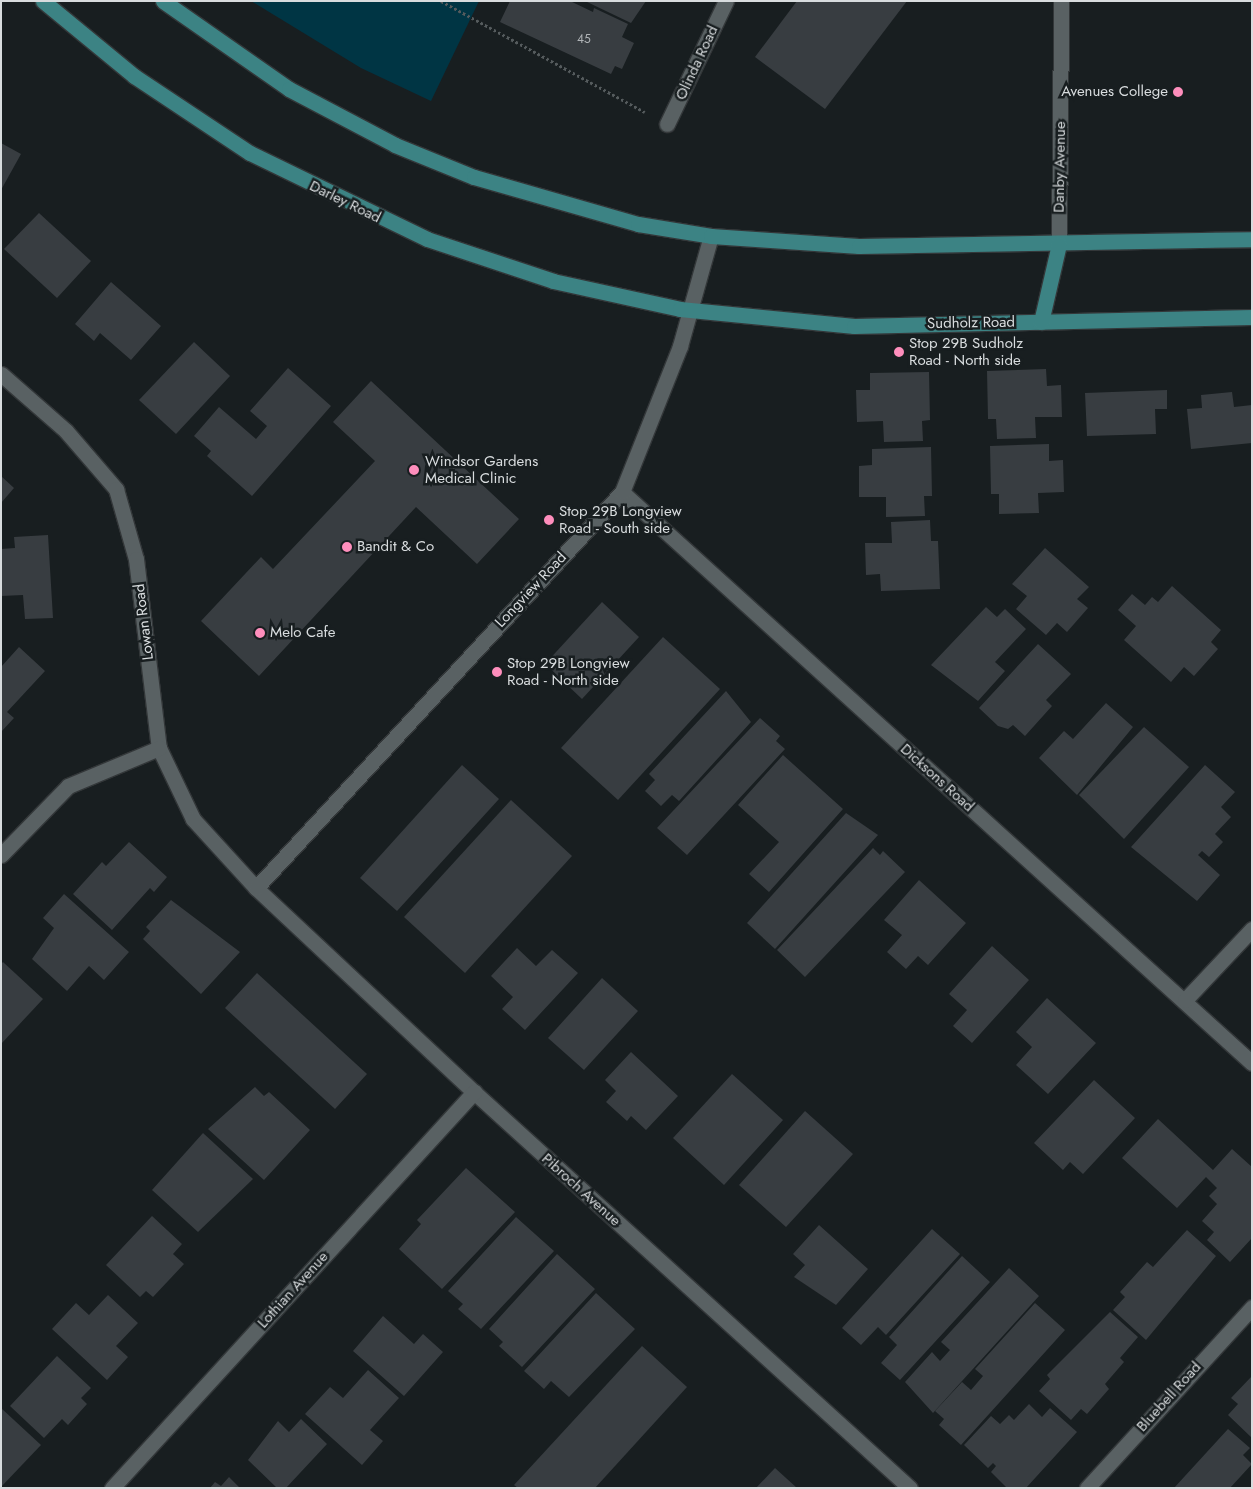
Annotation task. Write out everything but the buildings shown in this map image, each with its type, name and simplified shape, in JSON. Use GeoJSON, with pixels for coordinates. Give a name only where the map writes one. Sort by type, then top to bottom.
{"type":"FeatureCollection","features":[{"type":"Feature","properties":{"kind":"main road","name":"Darley Road"},"geometry":{"type":"LineString","coordinates":[[43,1],[179,108],[250,153],[366,213],[544,278],[692,310]]}},
{"type":"Feature","properties":{"kind":"main road"},"geometry":{"type":"LineString","coordinates":[[163,1],[289,89],[395,145],[474,177],[569,208],[711,236],[859,246],[1059,244],[1252,239]]}},
{"type":"Feature","properties":{"kind":"main road"},"geometry":{"type":"LineString","coordinates":[[1041,322],[1059,244]]}},
{"type":"Feature","properties":{"kind":"main road","name":"Sudholz Road"},"geometry":{"type":"LineString","coordinates":[[692,310],[854,326],[1252,317]]}},
{"type":"Feature","properties":{"kind":"street","name":"Olinda Road"},"geometry":{"type":"LineString","coordinates":[[667,124],[726,1]]}},
{"type":"Feature","properties":{"kind":"street","name":"Danby Avenue"},"geometry":{"type":"LineString","coordinates":[[1059,244],[1061,1]]}},
{"type":"Feature","properties":{"kind":"street","name":"Longview Road"},"geometry":{"type":"LineString","coordinates":[[256,888],[622,492],[692,310],[711,236]]}},
{"type":"Feature","properties":{"kind":"street","name":"Lowan Road"},"geometry":{"type":"LineString","coordinates":[[1,374],[66,431],[116,490],[136,559],[159,748],[193,819],[256,888]]}},
{"type":"Feature","properties":{"kind":"street","name":"Dicksons Road"},"geometry":{"type":"LineString","coordinates":[[622,492],[1185,1000],[1252,1063]]}},
{"type":"Feature","properties":{"kind":"street"},"geometry":{"type":"LineString","coordinates":[[1,856],[68,786],[159,748]]}},
{"type":"Feature","properties":{"kind":"street","name":"Pibroch Avenue"},"geometry":{"type":"LineString","coordinates":[[256,888],[474,1092],[910,1488]]}},
{"type":"Feature","properties":{"kind":"street"},"geometry":{"type":"LineString","coordinates":[[1185,1000],[1252,928]]}},
{"type":"Feature","properties":{"kind":"street","name":"Lothian Avenue"},"geometry":{"type":"LineString","coordinates":[[112,1488],[474,1092]]}},
{"type":"Feature","properties":{"kind":"street","name":"Bluebell Road"},"geometry":{"type":"LineString","coordinates":[[1087,1488],[1252,1307]]}},
{"type":"Feature","properties":{"kind":"path"},"geometry":{"type":"LineString","coordinates":[[441,1],[667,124]]}},
{"type":"Feature","properties":{"kind":"shaded area"},"geometry":{"type":"Polygon","coordinates":[[[251,1],[479,1],[431,101],[361,68],[251,1]]]}},
{"type":"Feature","properties":{"kind":"place","name":"Avenues College"},"geometry":{"type":"Point","coordinates":[1178,92]}},
{"type":"Feature","properties":{"kind":"place","name":"Stop 29B Sudholz Road - North side"},"geometry":{"type":"Point","coordinates":[899,352]}},
{"type":"Feature","properties":{"kind":"place","name":"Windsor Gardens Medical Clinic"},"geometry":{"type":"Point","coordinates":[414,470]}},
{"type":"Feature","properties":{"kind":"place","name":"Stop 29B Longview Road - South side"},"geometry":{"type":"Point","coordinates":[549,520]}},
{"type":"Feature","properties":{"kind":"place","name":"Bandit & Co"},"geometry":{"type":"Point","coordinates":[347,547]}},
{"type":"Feature","properties":{"kind":"place","name":"Melo Cafe"},"geometry":{"type":"Point","coordinates":[260,633]}},
{"type":"Feature","properties":{"kind":"place","name":"Stop 29B Longview Road - North side"},"geometry":{"type":"Point","coordinates":[497,672]}}]}
